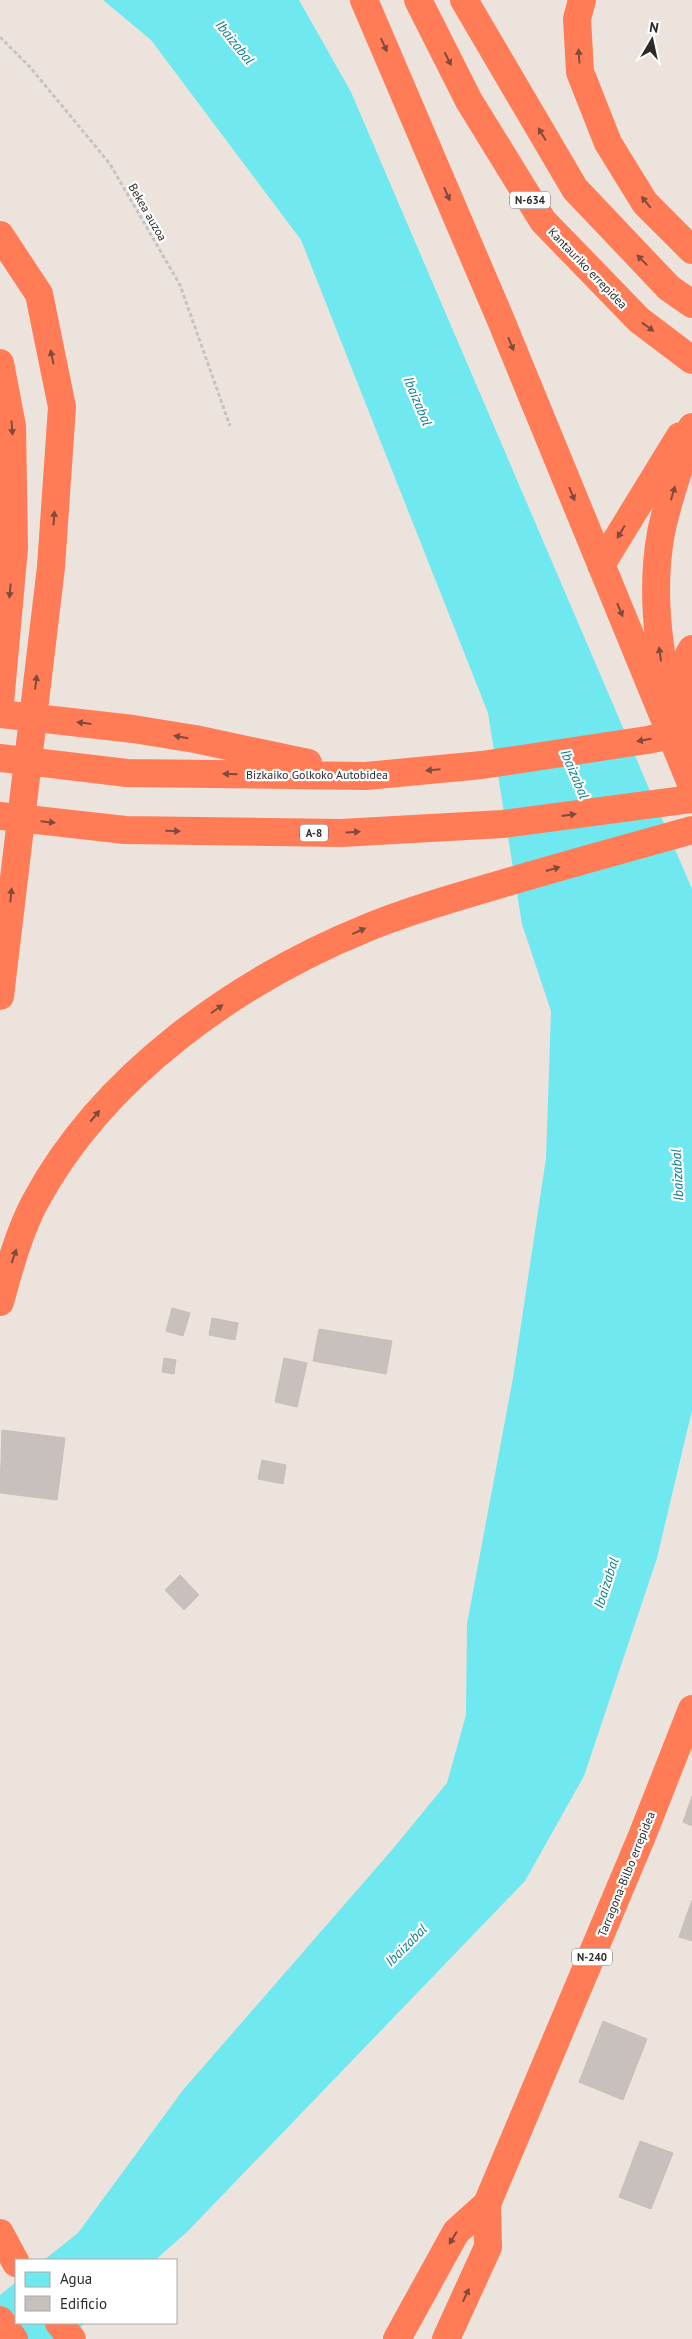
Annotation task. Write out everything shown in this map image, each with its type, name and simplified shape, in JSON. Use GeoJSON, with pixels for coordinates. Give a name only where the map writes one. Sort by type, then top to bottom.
{"type":"FeatureCollection","features":[{"type":"Feature","properties":{"kind":"highway"},"geometry":{"type":"LineString","coordinates":[[364,0],[500,318],[689,778]]}},
{"type":"Feature","properties":{"kind":"highway","name":"Kantauriko errepidea"},"geometry":{"type":"LineString","coordinates":[[418,0],[469,101],[543,221],[639,320],[692,360]]}},
{"type":"Feature","properties":{"kind":"highway"},"geometry":{"type":"LineString","coordinates":[[464,0],[574,189],[669,288],[692,304]]}},
{"type":"Feature","properties":{"kind":"highway"},"geometry":{"type":"LineString","coordinates":[[582,0],[577,19],[580,72],[608,143],[645,203],[692,250]]}},
{"type":"Feature","properties":{"kind":"highway"},"geometry":{"type":"LineString","coordinates":[[0,235],[39,294],[62,407],[50,567],[0,996]]}},
{"type":"Feature","properties":{"kind":"highway"},"geometry":{"type":"LineString","coordinates":[[0,363],[12,426],[14,538],[0,702]]}},
{"type":"Feature","properties":{"kind":"highway"},"geometry":{"type":"LineString","coordinates":[[601,565],[692,415]]}},
{"type":"Feature","properties":{"kind":"highway"},"geometry":{"type":"LineString","coordinates":[[689,778],[660,658],[655,601],[661,533],[692,427]]}},
{"type":"Feature","properties":{"kind":"highway"},"geometry":{"type":"LineString","coordinates":[[689,778],[688,656],[692,649]]}},
{"type":"Feature","properties":{"kind":"highway"},"geometry":{"type":"LineString","coordinates":[[0,714],[133,729],[366,776]]}},
{"type":"Feature","properties":{"kind":"highway","name":"Bizkaiko Golkoko Autobidea"},"geometry":{"type":"LineString","coordinates":[[0,758],[127,773],[366,776],[482,766],[692,731]]}},
{"type":"Feature","properties":{"kind":"highway","name":"A-8"},"geometry":{"type":"LineString","coordinates":[[0,816],[125,830],[341,833],[503,824],[692,799]]}},
{"type":"Feature","properties":{"kind":"highway"},"geometry":{"type":"LineString","coordinates":[[0,1302],[6,1279],[31,1212],[66,1151],[98,1112],[151,1060],[194,1025],[240,993],[300,958],[368,927],[506,882],[692,830]]}},
{"type":"Feature","properties":{"kind":"highway","name":"Tarragona-Bilbo errepidea"},"geometry":{"type":"LineString","coordinates":[[446,2339],[488,2247],[487,2204],[638,1845],[692,1708]]}},
{"type":"Feature","properties":{"kind":"highway","name":"Tarragona-Bilbo errepidea"},"geometry":{"type":"LineString","coordinates":[[397,2339],[456,2232],[487,2204]]}},
{"type":"Feature","properties":{"kind":"highway"},"geometry":{"type":"LineString","coordinates":[[0,2233],[15,2261]]}},
{"type":"Feature","properties":{"kind":"highway"},"geometry":{"type":"LineString","coordinates":[[377,2339],[438,2265]]}},
{"type":"Feature","properties":{"kind":"highway"},"geometry":{"type":"LineString","coordinates":[[0,2320],[14,2339]]}},
{"type":"Feature","properties":{"kind":"highway"},"geometry":{"type":"LineString","coordinates":[[60,2324],[72,2339]]}},
{"type":"Feature","properties":{"kind":"path","name":"Bekea auzoa"},"geometry":{"type":"LineString","coordinates":[[0,37],[30,66],[110,164],[180,285],[230,426]]}},
{"type":"Feature","properties":{"kind":"water","name":"Ibaizabal"},"geometry":{"type":"Polygon","coordinates":[[[103,0],[299,0],[351,92],[692,889],[692,1410],[657,1558],[584,1776],[525,1881],[187,2232],[156,2259],[45,2259],[78,2233],[183,2090],[391,1851],[447,1783],[466,1715],[467,1624],[513,1378],[546,1158],[551,1011],[522,924],[488,713],[301,240],[151,40],[103,0]]]}},
{"type":"Feature","properties":{"kind":"water"},"geometry":{"type":"Polygon","coordinates":[[[15,2283],[15,2324],[84,2324],[67,2339],[0,2339],[0,2295],[15,2283]]]}},
{"type":"Feature","properties":{"kind":"building"},"geometry":{"type":"Polygon","coordinates":[[[172,1308],[190,1313],[183,1336],[166,1331],[172,1308]]]}},
{"type":"Feature","properties":{"kind":"building"},"geometry":{"type":"Polygon","coordinates":[[[212,1318],[238,1323],[235,1340],[209,1335],[212,1318]]]}},
{"type":"Feature","properties":{"kind":"building"},"geometry":{"type":"Polygon","coordinates":[[[319,1329],[392,1341],[386,1374],[313,1361],[319,1329]]]}},
{"type":"Feature","properties":{"kind":"building"},"geometry":{"type":"Polygon","coordinates":[[[164,1358],[176,1360],[174,1374],[162,1372],[164,1358]]]}},
{"type":"Feature","properties":{"kind":"building"},"geometry":{"type":"Polygon","coordinates":[[[284,1358],[307,1363],[297,1407],[275,1402],[284,1358]]]}},
{"type":"Feature","properties":{"kind":"building"},"geometry":{"type":"Polygon","coordinates":[[[2,1430],[65,1438],[57,1500],[0,1493],[2,1430]]]}},
{"type":"Feature","properties":{"kind":"building"},"geometry":{"type":"Polygon","coordinates":[[[262,1460],[286,1465],[283,1484],[258,1479],[262,1460]]]}},
{"type":"Feature","properties":{"kind":"building"},"geometry":{"type":"Polygon","coordinates":[[[180,1575],[199,1595],[184,1610],[165,1590],[180,1575]]]}},
{"type":"Feature","properties":{"kind":"building"},"geometry":{"type":"Polygon","coordinates":[[[692,1796],[692,1826],[683,1822],[692,1796]]]}},
{"type":"Feature","properties":{"kind":"building"},"geometry":{"type":"Polygon","coordinates":[[[692,1900],[692,1941],[679,1937],[692,1900]]]}},
{"type":"Feature","properties":{"kind":"building"},"geometry":{"type":"Polygon","coordinates":[[[603,2021],[647,2039],[623,2100],[579,2082],[603,2021]]]}},
{"type":"Feature","properties":{"kind":"building"},"geometry":{"type":"Polygon","coordinates":[[[640,2141],[673,2153],[651,2209],[619,2197],[640,2141]]]}}]}
